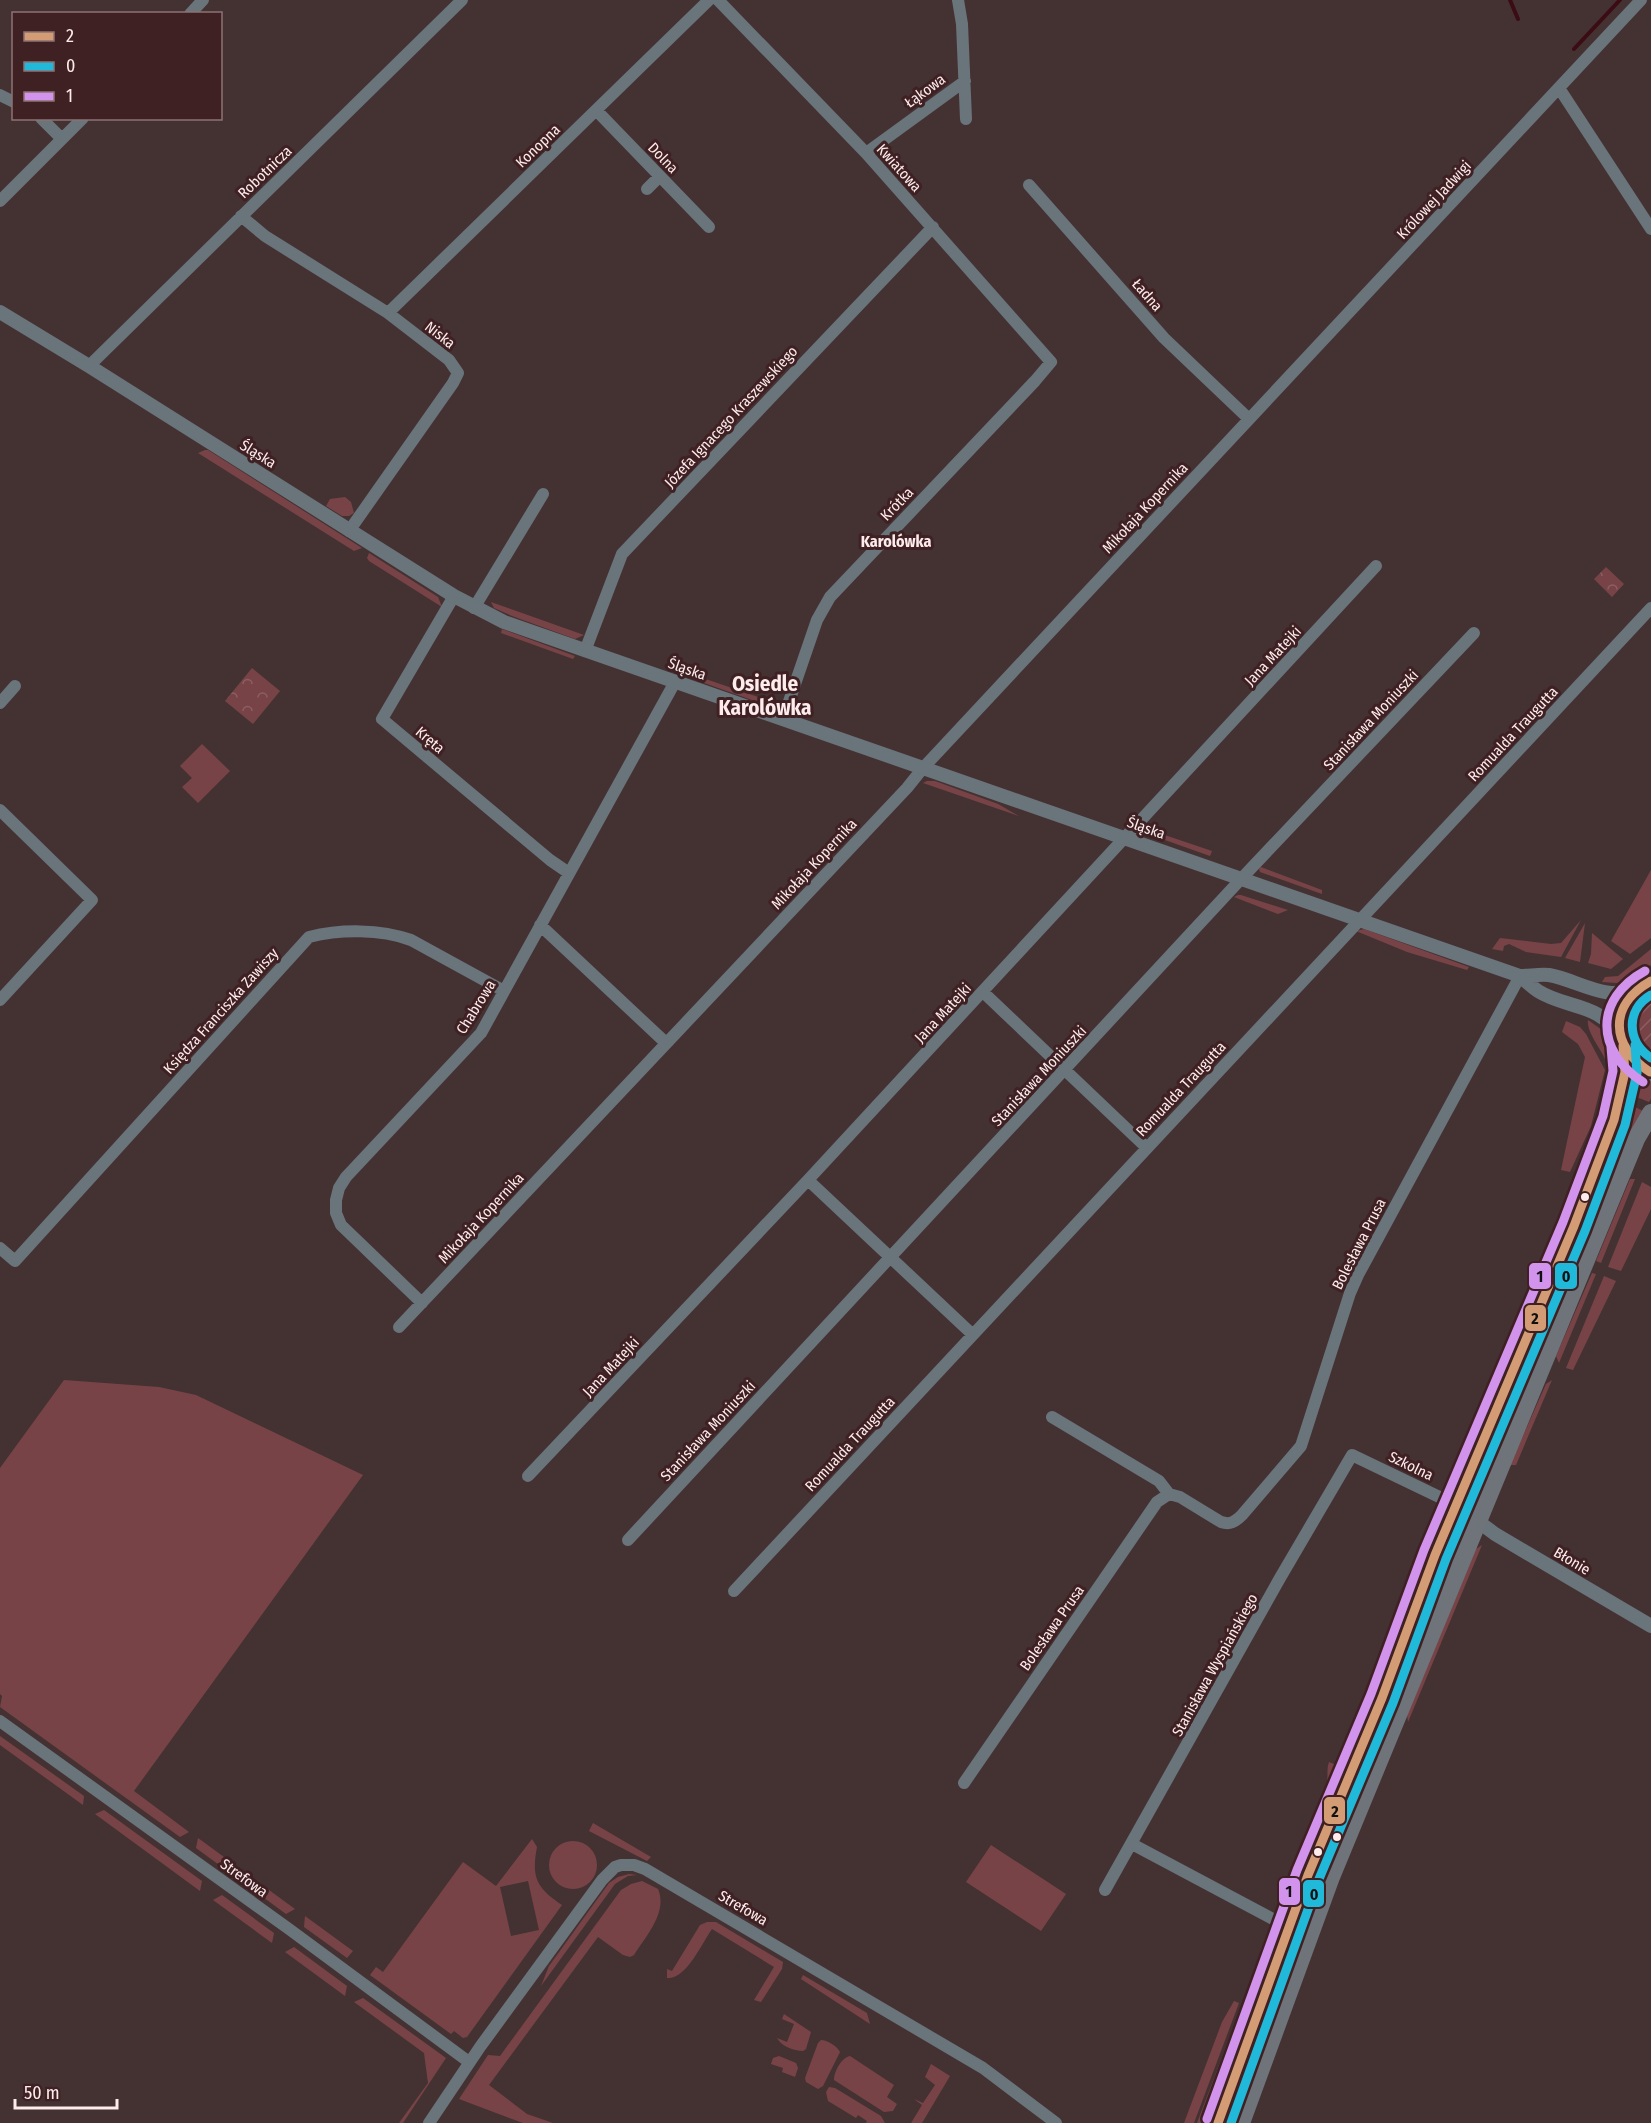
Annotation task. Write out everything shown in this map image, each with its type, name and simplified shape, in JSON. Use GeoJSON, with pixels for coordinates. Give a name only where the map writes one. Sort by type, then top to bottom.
{"type":"FeatureCollection","features":[{"type":"Feature","properties":{"kind":"main road"},"geometry":{"type":"LineString","coordinates":[[1218,2123],[1317,1851],[1382,1698],[1432,1563],[1574,1227],[1614,1120],[1625,1072],[1619,1022],[1621,1012],[1631,994],[1647,983]]}},
{"type":"Feature","properties":{"kind":"main road"},"geometry":{"type":"LineString","coordinates":[[1622,1044],[1633,1060],[1651,1072]]}},
{"type":"Feature","properties":{"kind":"main road"},"geometry":{"type":"LineString","coordinates":[[1241,2123],[1327,1885],[1636,1139],[1651,1113]]}},
{"type":"Feature","properties":{"kind":"street"},"geometry":{"type":"LineString","coordinates":[[192,12],[203,0]]}},
{"type":"Feature","properties":{"kind":"street","name":"Robotnicza"},"geometry":{"type":"LineString","coordinates":[[90,366],[462,0]]}},
{"type":"Feature","properties":{"kind":"street","name":"Konopna"},"geometry":{"type":"LineString","coordinates":[[388,313],[709,0]]}},
{"type":"Feature","properties":{"kind":"street","name":"Kwiatowa"},"geometry":{"type":"LineString","coordinates":[[718,0],[866,153],[1051,362]]}},
{"type":"Feature","properties":{"kind":"street","name":"Łąkowa"},"geometry":{"type":"LineString","coordinates":[[866,153],[965,81],[962,24],[958,0]]}},
{"type":"Feature","properties":{"kind":"street","name":"Królowej Jadwigi"},"geometry":{"type":"LineString","coordinates":[[1249,419],[1641,0]]}},
{"type":"Feature","properties":{"kind":"street"},"geometry":{"type":"LineString","coordinates":[[965,81],[966,119]]}},
{"type":"Feature","properties":{"kind":"street"},"geometry":{"type":"LineString","coordinates":[[1558,88],[1651,229]]}},
{"type":"Feature","properties":{"kind":"street","name":"Dolna"},"geometry":{"type":"LineString","coordinates":[[596,110],[709,227]]}},
{"type":"Feature","properties":{"kind":"street"},"geometry":{"type":"LineString","coordinates":[[43,120],[63,139]]}},
{"type":"Feature","properties":{"kind":"street"},"geometry":{"type":"LineString","coordinates":[[0,201],[81,120]]}},
{"type":"Feature","properties":{"kind":"street"},"geometry":{"type":"LineString","coordinates":[[647,189],[660,176]]}},
{"type":"Feature","properties":{"kind":"street","name":"Ładna"},"geometry":{"type":"LineString","coordinates":[[1029,185],[1164,338],[1249,419]]}},
{"type":"Feature","properties":{"kind":"street","name":"Niska"},"geometry":{"type":"LineString","coordinates":[[241,216],[265,236],[388,313],[463,370],[349,531]]}},
{"type":"Feature","properties":{"kind":"street","name":"Józefa Ignacego Kraszewskiego"},"geometry":{"type":"LineString","coordinates":[[585,651],[622,554],[933,227]]}},
{"type":"Feature","properties":{"kind":"street","name":"Śląska"},"geometry":{"type":"LineString","coordinates":[[0,312],[90,366],[454,596],[504,622],[1520,976],[1539,992],[1600,1016],[1615,1030],[1622,1044]]}},
{"type":"Feature","properties":{"kind":"street","name":"Krótka"},"geometry":{"type":"LineString","coordinates":[[783,719],[818,620],[830,597],[1051,362]]}},
{"type":"Feature","properties":{"kind":"street","name":"Mikołaja Kopernika"},"geometry":{"type":"LineString","coordinates":[[399,1327],[907,788],[922,768],[1249,419]]}},
{"type":"Feature","properties":{"kind":"street"},"geometry":{"type":"LineString","coordinates":[[474,608],[543,494]]}},
{"type":"Feature","properties":{"kind":"street","name":"Jana Matejki"},"geometry":{"type":"LineString","coordinates":[[528,1476],[808,1180],[1376,566]]}},
{"type":"Feature","properties":{"kind":"street","name":"Kręta"},"geometry":{"type":"LineString","coordinates":[[454,596],[382,719],[550,860],[569,873]]}},
{"type":"Feature","properties":{"kind":"street","name":"Romualda Traugutta"},"geometry":{"type":"LineString","coordinates":[[734,1591],[1651,608]]}},
{"type":"Feature","properties":{"kind":"street","name":"Stanisława Moniuszki"},"geometry":{"type":"LineString","coordinates":[[627,1540],[1241,879],[1474,633]]}},
{"type":"Feature","properties":{"kind":"street","name":"Chabrowa"},"geometry":{"type":"LineString","coordinates":[[422,1303],[341,1225],[336,1213],[337,1194],[346,1177],[481,1033],[675,682]]}},
{"type":"Feature","properties":{"kind":"street"},"geometry":{"type":"LineString","coordinates":[[0,703],[15,686]]}},
{"type":"Feature","properties":{"kind":"street"},"geometry":{"type":"LineString","coordinates":[[0,810],[92,900],[0,1000]]}},
{"type":"Feature","properties":{"kind":"street"},"geometry":{"type":"LineString","coordinates":[[540,925],[666,1043]]}},
{"type":"Feature","properties":{"kind":"street","name":"Księdza Franciszka Zawiszy"},"geometry":{"type":"LineString","coordinates":[[0,1248],[15,1261],[309,937],[328,932],[378,932],[400,936],[504,991]]}},
{"type":"Feature","properties":{"kind":"street","name":"Śląska"},"geometry":{"type":"LineString","coordinates":[[1520,976],[1549,975],[1591,989],[1613,993],[1626,993],[1647,983]]}},
{"type":"Feature","properties":{"kind":"street","name":"Bolesława Prusa"},"geometry":{"type":"LineString","coordinates":[[1052,1417],[1159,1481],[1169,1494],[1180,1497],[1221,1522],[1232,1523],[1242,1515],[1297,1453],[1358,1275],[1520,976]]}},
{"type":"Feature","properties":{"kind":"street"},"geometry":{"type":"LineString","coordinates":[[983,992],[1147,1148]]}},
{"type":"Feature","properties":{"kind":"street"},"geometry":{"type":"LineString","coordinates":[[808,1180],[972,1334]]}},
{"type":"Feature","properties":{"kind":"street","name":"Szkolna"},"geometry":{"type":"LineString","coordinates":[[1352,1455],[1456,1505]]}},
{"type":"Feature","properties":{"kind":"street","name":"Stanisława Wyspiańskiego"},"geometry":{"type":"LineString","coordinates":[[1105,1890],[1280,1578],[1352,1455]]}},
{"type":"Feature","properties":{"kind":"street","name":"Bolesława Prusa"},"geometry":{"type":"LineString","coordinates":[[964,1783],[1157,1502],[1169,1494]]}},
{"type":"Feature","properties":{"kind":"street","name":"Błonie"},"geometry":{"type":"LineString","coordinates":[[1456,1505],[1477,1521],[1574,1582],[1651,1626]]}},
{"type":"Feature","properties":{"kind":"street","name":"Strefowa"},"geometry":{"type":"LineString","coordinates":[[0,1721],[469,2062]]}},
{"type":"Feature","properties":{"kind":"street"},"geometry":{"type":"LineString","coordinates":[[1132,1844],[1288,1927]]}},
{"type":"Feature","properties":{"kind":"street","name":"Strefowa"},"geometry":{"type":"LineString","coordinates":[[429,2123],[469,2062],[602,1880],[615,1867],[627,1864],[645,1869],[701,1901],[968,2059],[1056,2123]]}},
{"type":"Feature","properties":{"kind":"green space"},"geometry":{"type":"Polygon","coordinates":[[[205,450],[362,548],[354,551],[198,453],[205,450]]]}},
{"type":"Feature","properties":{"kind":"green space"},"geometry":{"type":"Polygon","coordinates":[[[345,497],[351,502],[354,513],[349,516],[342,516],[326,506],[330,499],[345,497]]]}},
{"type":"Feature","properties":{"kind":"green space"},"geometry":{"type":"Polygon","coordinates":[[[369,553],[438,597],[442,607],[369,561],[367,558],[369,553]]]}},
{"type":"Feature","properties":{"kind":"green space"},"geometry":{"type":"Polygon","coordinates":[[[1606,567],[1624,584],[1612,597],[1594,579],[1606,567]]]}},
{"type":"Feature","properties":{"kind":"green space"},"geometry":{"type":"Polygon","coordinates":[[[491,602],[584,635],[575,639],[512,616],[494,608],[491,602]]]}},
{"type":"Feature","properties":{"kind":"green space"},"geometry":{"type":"Polygon","coordinates":[[[502,629],[575,656],[573,659],[501,633],[502,629]]]}},
{"type":"Feature","properties":{"kind":"green space"},"geometry":{"type":"Polygon","coordinates":[[[252,668],[280,691],[253,724],[225,701],[252,668]]]}},
{"type":"Feature","properties":{"kind":"green space"},"geometry":{"type":"Polygon","coordinates":[[[691,674],[779,704],[772,707],[690,678],[691,674]]]}},
{"type":"Feature","properties":{"kind":"green space"},"geometry":{"type":"Polygon","coordinates":[[[202,744],[230,771],[198,803],[182,787],[192,778],[180,766],[202,744]]]}},
{"type":"Feature","properties":{"kind":"green space"},"geometry":{"type":"Polygon","coordinates":[[[935,781],[998,804],[1019,816],[923,783],[935,781]]]}},
{"type":"Feature","properties":{"kind":"green space"},"geometry":{"type":"Polygon","coordinates":[[[1147,829],[1212,851],[1210,856],[1148,834],[1147,829]]]}},
{"type":"Feature","properties":{"kind":"green space"},"geometry":{"type":"Polygon","coordinates":[[[1261,867],[1322,890],[1322,894],[1260,872],[1261,867]]]}},
{"type":"Feature","properties":{"kind":"green space"},"geometry":{"type":"Polygon","coordinates":[[[1651,870],[1651,938],[1630,954],[1611,941],[1651,870]]]}},
{"type":"Feature","properties":{"kind":"green space"},"geometry":{"type":"Polygon","coordinates":[[[1238,895],[1288,910],[1278,914],[1234,897],[1238,895]]]}},
{"type":"Feature","properties":{"kind":"green space"},"geometry":{"type":"Polygon","coordinates":[[[1581,920],[1561,957],[1526,952],[1509,944],[1504,946],[1503,951],[1492,949],[1500,938],[1551,944],[1561,943],[1581,920]]]}},
{"type":"Feature","properties":{"kind":"green space"},"geometry":{"type":"Polygon","coordinates":[[[1585,923],[1580,962],[1565,958],[1585,923]]]}},
{"type":"Feature","properties":{"kind":"green space"},"geometry":{"type":"Polygon","coordinates":[[[1364,929],[1469,967],[1467,970],[1407,952],[1356,931],[1364,929]]]}},
{"type":"Feature","properties":{"kind":"green space"},"geometry":{"type":"Polygon","coordinates":[[[1592,933],[1623,959],[1611,969],[1588,963],[1592,933]]]}},
{"type":"Feature","properties":{"kind":"green space"},"geometry":{"type":"Polygon","coordinates":[[[1651,949],[1651,965],[1617,983],[1602,982],[1605,977],[1618,976],[1651,949]]]}},
{"type":"Feature","properties":{"kind":"green space"},"geometry":{"type":"Polygon","coordinates":[[[1651,994],[1651,1060],[1635,1045],[1630,1027],[1636,1009],[1651,994]]]}},
{"type":"Feature","properties":{"kind":"green space"},"geometry":{"type":"Polygon","coordinates":[[[1588,1020],[1602,1030],[1606,1040],[1614,1071],[1612,1087],[1606,1086],[1609,1071],[1605,1058],[1590,1032],[1588,1020]]]}},
{"type":"Feature","properties":{"kind":"green space"},"geometry":{"type":"Polygon","coordinates":[[[1566,1021],[1580,1027],[1586,1034],[1605,1070],[1591,1126],[1570,1172],[1561,1170],[1585,1057],[1578,1044],[1562,1032],[1566,1021]]]}},
{"type":"Feature","properties":{"kind":"green space"},"geometry":{"type":"Polygon","coordinates":[[[1634,1070],[1651,1079],[1649,1102],[1629,1094],[1634,1070]]]}},
{"type":"Feature","properties":{"kind":"green space"},"geometry":{"type":"Polygon","coordinates":[[[1627,1103],[1643,1111],[1495,1458],[1492,1457],[1558,1300],[1627,1103]]]}},
{"type":"Feature","properties":{"kind":"green space"},"geometry":{"type":"Polygon","coordinates":[[[1630,1179],[1635,1179],[1601,1263],[1596,1261],[1630,1179]]]}},
{"type":"Feature","properties":{"kind":"green space"},"geometry":{"type":"Polygon","coordinates":[[[1642,1182],[1651,1187],[1651,1209],[1621,1271],[1608,1267],[1642,1182]]]}},
{"type":"Feature","properties":{"kind":"green space"},"geometry":{"type":"Polygon","coordinates":[[[1555,1242],[1557,1243],[1510,1351],[1555,1242]]]}},
{"type":"Feature","properties":{"kind":"green space"},"geometry":{"type":"Polygon","coordinates":[[[1592,1273],[1596,1274],[1559,1363],[1556,1356],[1592,1273]]]}},
{"type":"Feature","properties":{"kind":"green space"},"geometry":{"type":"Polygon","coordinates":[[[1604,1276],[1616,1281],[1573,1370],[1566,1368],[1604,1276]]]}},
{"type":"Feature","properties":{"kind":"green space"},"geometry":{"type":"Polygon","coordinates":[[[64,1380],[159,1387],[196,1395],[363,1475],[134,1791],[189,1832],[180,1837],[0,1707],[2,1696],[0,1694],[0,1468],[64,1380]]]}},
{"type":"Feature","properties":{"kind":"green space"},"geometry":{"type":"Polygon","coordinates":[[[1552,1380],[1516,1465],[1510,1465],[1546,1384],[1552,1380]]]}},
{"type":"Feature","properties":{"kind":"green space"},"geometry":{"type":"Polygon","coordinates":[[[1461,1531],[1464,1534],[1394,1704],[1391,1703],[1390,1699],[1450,1540],[1461,1531]]]}},
{"type":"Feature","properties":{"kind":"green space"},"geometry":{"type":"Polygon","coordinates":[[[1482,1545],[1408,1722],[1407,1714],[1476,1549],[1482,1545]]]}},
{"type":"Feature","properties":{"kind":"green space"},"geometry":{"type":"Polygon","coordinates":[[[1370,1681],[1378,1686],[1366,1716],[1356,1715],[1370,1681]]]}},
{"type":"Feature","properties":{"kind":"green space"},"geometry":{"type":"Polygon","coordinates":[[[0,1736],[84,1796],[83,1805],[0,1745],[0,1736]]]}},
{"type":"Feature","properties":{"kind":"green space"},"geometry":{"type":"Polygon","coordinates":[[[1329,1762],[1343,1770],[1336,1788],[1326,1785],[1329,1762]]]}},
{"type":"Feature","properties":{"kind":"green space"},"geometry":{"type":"Polygon","coordinates":[[[104,1810],[202,1881],[200,1891],[95,1814],[104,1810]]]}},
{"type":"Feature","properties":{"kind":"green space"},"geometry":{"type":"Polygon","coordinates":[[[593,1823],[651,1857],[647,1861],[589,1831],[593,1823]]]}},
{"type":"Feature","properties":{"kind":"green space"},"geometry":{"type":"Polygon","coordinates":[[[198,1838],[295,1909],[286,1914],[196,1848],[198,1838]]]}},
{"type":"Feature","properties":{"kind":"green space"},"geometry":{"type":"Polygon","coordinates":[[[532,1839],[537,1847],[535,1867],[538,1881],[547,1893],[562,1905],[467,2037],[463,2038],[454,2031],[451,2034],[370,1975],[376,1967],[383,1972],[463,1862],[496,1886],[532,1839]],[[528,1881],[500,1887],[511,1936],[539,1930],[528,1881]]]}},
{"type":"Feature","properties":{"kind":"green space"},"geometry":{"type":"Polygon","coordinates":[[[573,1841],[590,1848],[597,1865],[590,1882],[573,1889],[556,1882],[549,1865],[556,1848],[573,1841]]]}},
{"type":"Feature","properties":{"kind":"green space"},"geometry":{"type":"Polygon","coordinates":[[[991,1845],[1066,1894],[1041,1931],[966,1882],[991,1845]]]}},
{"type":"Feature","properties":{"kind":"green space"},"geometry":{"type":"Polygon","coordinates":[[[629,1874],[637,1875],[628,1876],[615,1884],[541,1986],[549,1966],[609,1883],[629,1874]]]}},
{"type":"Feature","properties":{"kind":"green space"},"geometry":{"type":"Polygon","coordinates":[[[1290,1874],[1294,1876],[1288,1904],[1285,1905],[1278,1903],[1290,1874]]]}},
{"type":"Feature","properties":{"kind":"green space"},"geometry":{"type":"Polygon","coordinates":[[[642,1881],[658,1889],[660,1906],[650,1932],[634,1955],[630,1957],[623,1955],[598,1937],[489,2085],[527,2114],[553,2123],[523,2123],[459,2099],[488,2055],[500,2056],[621,1890],[642,1881]]]}},
{"type":"Feature","properties":{"kind":"green space"},"geometry":{"type":"Polygon","coordinates":[[[222,1895],[274,1933],[272,1943],[213,1900],[222,1895]]]}},
{"type":"Feature","properties":{"kind":"green space"},"geometry":{"type":"Polygon","coordinates":[[[305,1916],[353,1951],[347,1958],[304,1927],[305,1916]]]}},
{"type":"Feature","properties":{"kind":"green space"},"geometry":{"type":"Polygon","coordinates":[[[716,1922],[783,1962],[782,1969],[761,2002],[754,2000],[774,1967],[712,1929],[687,1967],[674,1977],[667,1978],[667,1969],[672,1971],[700,1925],[716,1922]]]}},
{"type":"Feature","properties":{"kind":"green space"},"geometry":{"type":"Polygon","coordinates":[[[1270,1925],[1275,1939],[1271,1953],[1268,1955],[1260,1952],[1270,1925]]]}},
{"type":"Feature","properties":{"kind":"green space"},"geometry":{"type":"Polygon","coordinates":[[[294,1947],[347,1986],[345,1996],[285,1952],[294,1947]]]}},
{"type":"Feature","properties":{"kind":"green space"},"geometry":{"type":"Polygon","coordinates":[[[1257,1961],[1266,1966],[1255,1996],[1252,1997],[1245,1995],[1257,1961]]]}},
{"type":"Feature","properties":{"kind":"green space"},"geometry":{"type":"Polygon","coordinates":[[[803,1975],[867,2013],[870,2024],[801,1979],[803,1975]]]}},
{"type":"Feature","properties":{"kind":"green space"},"geometry":{"type":"Polygon","coordinates":[[[363,1998],[446,2058],[403,2123],[399,2123],[428,2083],[424,2053],[354,2002],[363,1998]]]}},
{"type":"Feature","properties":{"kind":"green space"},"geometry":{"type":"Polygon","coordinates":[[[1234,2001],[1239,2003],[1194,2123],[1184,2123],[1222,2022],[1234,2001]]]}},
{"type":"Feature","properties":{"kind":"green space"},"geometry":{"type":"Polygon","coordinates":[[[1242,2004],[1249,2006],[1250,2009],[1240,2038],[1202,2123],[1197,2123],[1242,2004]]]}},
{"type":"Feature","properties":{"kind":"green space"},"geometry":{"type":"Polygon","coordinates":[[[784,2014],[811,2032],[806,2049],[803,2051],[788,2047],[777,2038],[787,2042],[794,2024],[782,2019],[784,2014]]]}},
{"type":"Feature","properties":{"kind":"green space"},"geometry":{"type":"Polygon","coordinates":[[[821,2040],[832,2044],[840,2052],[823,2086],[818,2089],[806,2082],[805,2078],[821,2040]]]}},
{"type":"Feature","properties":{"kind":"green space"},"geometry":{"type":"Polygon","coordinates":[[[779,2056],[796,2063],[798,2068],[795,2077],[782,2072],[783,2068],[771,2064],[773,2058],[779,2056]]]}},
{"type":"Feature","properties":{"kind":"green space"},"geometry":{"type":"Polygon","coordinates":[[[850,2056],[894,2085],[887,2097],[897,2104],[893,2111],[884,2112],[834,2080],[839,2066],[844,2059],[850,2056]]]}},
{"type":"Feature","properties":{"kind":"green space"},"geometry":{"type":"Polygon","coordinates":[[[931,2064],[950,2076],[922,2123],[911,2123],[922,2105],[914,2099],[923,2103],[935,2085],[925,2077],[931,2064]]]}},
{"type":"Feature","properties":{"kind":"green space"},"geometry":{"type":"Polygon","coordinates":[[[829,2087],[835,2088],[881,2116],[885,2123],[866,2123],[867,2121],[858,2115],[856,2118],[828,2101],[826,2092],[829,2087]]]}},
{"type":"Feature","properties":{"kind":"waterway"},"geometry":{"type":"LineString","coordinates":[[1510,0],[1518,19]]}},
{"type":"Feature","properties":{"kind":"waterway"},"geometry":{"type":"LineString","coordinates":[[1574,49],[1620,0]]}},
{"type":"Feature","properties":{"kind":"transit line","name":"1"},"geometry":{"type":"LineString","coordinates":[[1643,1082],[1616,1056],[1609,1041],[1607,1025],[1609,1010],[1616,996],[1628,983],[1645,971]]}},
{"type":"Feature","properties":{"kind":"transit line","name":"2"},"geometry":{"type":"LineString","coordinates":[[1650,1072],[1627,1050],[1621,1038],[1619,1026],[1621,1013],[1627,1002],[1651,981]]}},
{"type":"Feature","properties":{"kind":"transit line","name":"0"},"geometry":{"type":"LineString","coordinates":[[1651,995],[1637,1009],[1632,1026],[1637,1044],[1651,1058]]}},
{"type":"Feature","properties":{"kind":"transit line","name":"0"},"geometry":{"type":"LineString","coordinates":[[1231,2123],[1319,1879],[1393,1703],[1446,1559],[1585,1231],[1625,1125],[1637,1073],[1635,1045]]}},
{"type":"Feature","properties":{"kind":"transit line","name":"2"},"geometry":{"type":"LineString","coordinates":[[1218,2123],[1308,1875],[1382,1698],[1435,1555],[1574,1226],[1614,1120],[1625,1072],[1623,1046]]}},
{"type":"Feature","properties":{"kind":"transit line","name":"1"},"geometry":{"type":"LineString","coordinates":[[1207,2119],[1297,1870],[1371,1694],[1424,1550],[1563,1222],[1603,1116],[1613,1071],[1611,1047]]}},
{"type":"Feature","properties":{"kind":"district","name":"Karolówka"},"geometry":{"type":"Point","coordinates":[896,541]}},
{"type":"Feature","properties":{"kind":"district","name":"Osiedle Karolówka"},"geometry":{"type":"Point","coordinates":[765,696]}}]}
